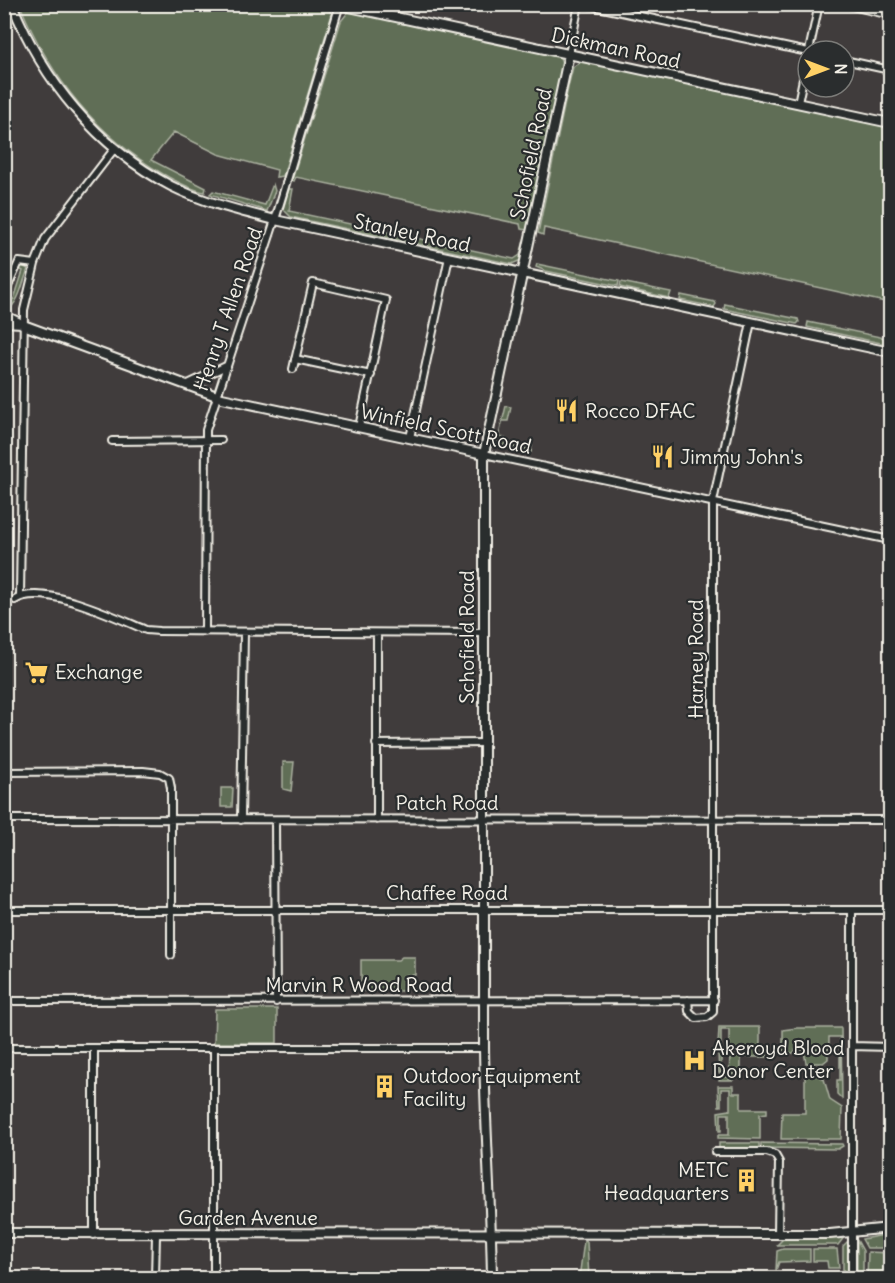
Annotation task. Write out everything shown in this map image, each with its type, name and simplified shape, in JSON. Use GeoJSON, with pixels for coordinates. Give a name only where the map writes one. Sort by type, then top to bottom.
{"type":"FeatureCollection","features":[{"type":"Feature","properties":{"kind":"street","name":"Stanley Road"},"geometry":{"type":"LineString","coordinates":[[12,4],[34,54],[61,94],[90,127],[141,168],[172,186],[210,202],[275,220],[891,352]]}},
{"type":"Feature","properties":{"kind":"street"},"geometry":{"type":"LineString","coordinates":[[582,4],[796,50]]}},
{"type":"Feature","properties":{"kind":"street","name":"Schofield Road"},"geometry":{"type":"LineString","coordinates":[[492,1278],[484,1048],[484,454],[569,54],[582,4]]}},
{"type":"Feature","properties":{"kind":"street"},"geometry":{"type":"LineString","coordinates":[[811,39],[819,4]]}},
{"type":"Feature","properties":{"kind":"street"},"geometry":{"type":"LineString","coordinates":[[843,4],[891,15]]}},
{"type":"Feature","properties":{"kind":"street","name":"Dickman Road"},"geometry":{"type":"LineString","coordinates":[[338,5],[891,123]]}},
{"type":"Feature","properties":{"kind":"street","name":"Henry T Allen Road"},"geometry":{"type":"LineString","coordinates":[[205,632],[204,440],[216,396],[275,220],[338,5]]}},
{"type":"Feature","properties":{"kind":"street"},"geometry":{"type":"LineString","coordinates":[[856,62],[891,69]]}},
{"type":"Feature","properties":{"kind":"street"},"geometry":{"type":"LineString","coordinates":[[798,103],[799,99]]}},
{"type":"Feature","properties":{"kind":"street"},"geometry":{"type":"LineString","coordinates":[[115,148],[51,229],[35,264],[24,310],[18,598],[47,595],[146,630],[484,633]]}},
{"type":"Feature","properties":{"kind":"street"},"geometry":{"type":"LineString","coordinates":[[410,438],[449,257]]}},
{"type":"Feature","properties":{"kind":"street"},"geometry":{"type":"LineString","coordinates":[[4,295],[19,262],[35,264]]}},
{"type":"Feature","properties":{"kind":"street"},"geometry":{"type":"LineString","coordinates":[[293,369],[313,283],[386,300],[359,428]]}},
{"type":"Feature","properties":{"kind":"street"},"geometry":{"type":"LineString","coordinates":[[4,315],[23,323]]}},
{"type":"Feature","properties":{"kind":"street","name":"Winfield Scott Road"},"geometry":{"type":"LineString","coordinates":[[4,322],[23,323],[216,396],[891,540]]}},
{"type":"Feature","properties":{"kind":"street","name":"Harney Road"},"geometry":{"type":"LineString","coordinates":[[714,1000],[713,502],[751,322]]}},
{"type":"Feature","properties":{"kind":"street"},"geometry":{"type":"LineString","coordinates":[[295,359],[371,375]]}},
{"type":"Feature","properties":{"kind":"street"},"geometry":{"type":"LineString","coordinates":[[186,385],[226,366]]}},
{"type":"Feature","properties":{"kind":"street"},"geometry":{"type":"LineString","coordinates":[[112,441],[221,440]]}},
{"type":"Feature","properties":{"kind":"street"},"geometry":{"type":"LineString","coordinates":[[241,820],[244,632]]}},
{"type":"Feature","properties":{"kind":"street"},"geometry":{"type":"LineString","coordinates":[[377,633],[377,820]]}},
{"type":"Feature","properties":{"kind":"street"},"geometry":{"type":"LineString","coordinates":[[376,744],[484,744]]}},
{"type":"Feature","properties":{"kind":"street"},"geometry":{"type":"LineString","coordinates":[[4,772],[143,771],[160,773],[169,778],[171,955]]}},
{"type":"Feature","properties":{"kind":"street","name":"Patch Road"},"geometry":{"type":"LineString","coordinates":[[4,819],[891,819]]}},
{"type":"Feature","properties":{"kind":"street"},"geometry":{"type":"LineString","coordinates":[[275,820],[276,1002]]}},
{"type":"Feature","properties":{"kind":"street","name":"Chaffee Road"},"geometry":{"type":"LineString","coordinates":[[4,910],[891,910]]}},
{"type":"Feature","properties":{"kind":"street"},"geometry":{"type":"LineString","coordinates":[[852,910],[852,1278]]}},
{"type":"Feature","properties":{"kind":"street"},"geometry":{"type":"LineString","coordinates":[[688,1000],[692,1015],[702,1018],[713,1012],[714,1000]]}},
{"type":"Feature","properties":{"kind":"street","name":"Marvin R Wood Road"},"geometry":{"type":"LineString","coordinates":[[4,1001],[714,1000]]}},
{"type":"Feature","properties":{"kind":"street"},"geometry":{"type":"LineString","coordinates":[[852,1046],[891,1047]]}},
{"type":"Feature","properties":{"kind":"street"},"geometry":{"type":"LineString","coordinates":[[4,1048],[484,1048]]}},
{"type":"Feature","properties":{"kind":"street"},"geometry":{"type":"LineString","coordinates":[[94,1048],[94,1235]]}},
{"type":"Feature","properties":{"kind":"street"},"geometry":{"type":"LineString","coordinates":[[214,1048],[216,1235],[214,1278]]}},
{"type":"Feature","properties":{"kind":"street"},"geometry":{"type":"LineString","coordinates":[[715,1152],[767,1152],[775,1155],[779,1162],[778,1234]]}},
{"type":"Feature","properties":{"kind":"street"},"geometry":{"type":"LineString","coordinates":[[4,1223],[5,1233]]}},
{"type":"Feature","properties":{"kind":"street"},"geometry":{"type":"LineString","coordinates":[[852,1231],[891,1228]]}},
{"type":"Feature","properties":{"kind":"street","name":"Garden Avenue"},"geometry":{"type":"LineString","coordinates":[[5,1233],[94,1235],[492,1232],[778,1234],[852,1231]]}},
{"type":"Feature","properties":{"kind":"street"},"geometry":{"type":"LineString","coordinates":[[155,1278],[156,1235]]}},
{"type":"Feature","properties":{"kind":"green space"},"geometry":{"type":"Polygon","coordinates":[[[317,4],[327,8],[332,14],[283,176],[276,177],[277,170],[218,154],[174,132],[151,160],[206,188],[205,192],[163,174],[116,141],[96,122],[60,79],[32,31],[20,5],[317,4]]]}},
{"type":"Feature","properties":{"kind":"green space"},"geometry":{"type":"Polygon","coordinates":[[[349,11],[560,57],[563,66],[527,230],[521,229],[520,224],[296,177],[294,181],[292,180],[341,21],[349,11]]]}},
{"type":"Feature","properties":{"kind":"green space"},"geometry":{"type":"Polygon","coordinates":[[[581,61],[890,126],[890,303],[544,228],[543,235],[538,233],[573,67],[581,61]]]}},
{"type":"Feature","properties":{"kind":"green space"},"geometry":{"type":"Polygon","coordinates":[[[273,184],[275,191],[267,211],[210,194],[213,191],[265,205],[273,184]]]}},
{"type":"Feature","properties":{"kind":"green space"},"geometry":{"type":"Polygon","coordinates":[[[289,189],[293,189],[289,211],[514,259],[520,255],[525,237],[521,260],[512,264],[291,217],[283,209],[289,189]]]}},
{"type":"Feature","properties":{"kind":"green space"},"geometry":{"type":"Polygon","coordinates":[[[537,264],[619,281],[618,286],[546,271],[536,267],[537,264]]]}},
{"type":"Feature","properties":{"kind":"green space"},"geometry":{"type":"Polygon","coordinates":[[[21,265],[28,269],[22,287],[14,304],[5,312],[4,300],[14,299],[23,271],[19,269],[21,265]]]}},
{"type":"Feature","properties":{"kind":"green space"},"geometry":{"type":"Polygon","coordinates":[[[621,282],[671,292],[669,298],[620,287],[621,282]]]}},
{"type":"Feature","properties":{"kind":"green space"},"geometry":{"type":"Polygon","coordinates":[[[681,295],[716,304],[714,307],[680,300],[681,295]]]}},
{"type":"Feature","properties":{"kind":"green space"},"geometry":{"type":"Polygon","coordinates":[[[725,304],[798,319],[799,322],[797,324],[724,309],[725,304]]]}},
{"type":"Feature","properties":{"kind":"green space"},"geometry":{"type":"Polygon","coordinates":[[[808,322],[890,339],[890,345],[807,327],[808,322]]]}},
{"type":"Feature","properties":{"kind":"green space"},"geometry":{"type":"Polygon","coordinates":[[[506,406],[511,407],[508,421],[502,421],[506,406]]]}},
{"type":"Feature","properties":{"kind":"green space"},"geometry":{"type":"Polygon","coordinates":[[[499,436],[505,438],[505,444],[529,449],[532,445],[531,452],[497,444],[499,436]]]}},
{"type":"Feature","properties":{"kind":"green space"},"geometry":{"type":"Polygon","coordinates":[[[283,762],[294,762],[291,791],[283,789],[283,762]]]}},
{"type":"Feature","properties":{"kind":"green space"},"geometry":{"type":"Polygon","coordinates":[[[221,788],[233,788],[232,807],[221,807],[221,788]]]}},
{"type":"Feature","properties":{"kind":"green space"},"geometry":{"type":"Polygon","coordinates":[[[402,957],[415,957],[415,975],[406,975],[406,991],[361,991],[361,960],[398,960],[402,957]]]}},
{"type":"Feature","properties":{"kind":"green space"},"geometry":{"type":"Polygon","coordinates":[[[215,1009],[277,1009],[277,1043],[214,1043],[215,1009]]]}},
{"type":"Feature","properties":{"kind":"green space"},"geometry":{"type":"Polygon","coordinates":[[[719,1027],[760,1027],[760,1052],[768,1053],[768,1057],[741,1057],[741,1073],[733,1073],[733,1080],[719,1080],[719,1077],[729,1077],[730,1055],[721,1055],[721,1073],[719,1073],[718,1053],[729,1052],[729,1030],[721,1030],[721,1048],[718,1047],[719,1027]]]}},
{"type":"Feature","properties":{"kind":"green space"},"geometry":{"type":"Polygon","coordinates":[[[841,1028],[842,1099],[837,1094],[837,1080],[840,1080],[840,1037],[829,1037],[829,1049],[795,1050],[794,1053],[783,1053],[783,1030],[841,1028]]]}},
{"type":"Feature","properties":{"kind":"green space"},"geometry":{"type":"Polygon","coordinates":[[[804,1051],[828,1051],[828,1059],[823,1063],[806,1063],[804,1051]]]}},
{"type":"Feature","properties":{"kind":"green space"},"geometry":{"type":"Polygon","coordinates":[[[805,1075],[817,1075],[824,1079],[830,1100],[842,1108],[841,1139],[781,1139],[782,1113],[805,1113],[805,1075]]]}},
{"type":"Feature","properties":{"kind":"green space"},"geometry":{"type":"Polygon","coordinates":[[[718,1086],[733,1086],[733,1093],[741,1093],[741,1109],[767,1109],[767,1113],[760,1114],[760,1139],[718,1138],[718,1135],[729,1135],[729,1114],[721,1114],[721,1131],[719,1131],[718,1112],[730,1110],[730,1089],[721,1089],[721,1106],[719,1106],[718,1086]]]}},
{"type":"Feature","properties":{"kind":"green space"},"geometry":{"type":"Polygon","coordinates":[[[719,1143],[759,1143],[759,1148],[719,1149],[719,1143]]]}},
{"type":"Feature","properties":{"kind":"green space"},"geometry":{"type":"Polygon","coordinates":[[[761,1143],[842,1144],[843,1146],[838,1149],[761,1148],[761,1143]]]}},
{"type":"Feature","properties":{"kind":"green space"},"geometry":{"type":"Polygon","coordinates":[[[890,1234],[890,1248],[867,1248],[862,1239],[890,1234]]]}},
{"type":"Feature","properties":{"kind":"green space"},"geometry":{"type":"Polygon","coordinates":[[[845,1236],[838,1245],[777,1245],[785,1237],[845,1236]]]}},
{"type":"Feature","properties":{"kind":"green space"},"geometry":{"type":"Polygon","coordinates":[[[849,1240],[849,1278],[843,1278],[843,1246],[849,1240]]]}},
{"type":"Feature","properties":{"kind":"green space"},"geometry":{"type":"Polygon","coordinates":[[[857,1240],[863,1251],[863,1278],[857,1278],[857,1240]]]}},
{"type":"Feature","properties":{"kind":"green space"},"geometry":{"type":"Polygon","coordinates":[[[584,1241],[587,1242],[589,1278],[572,1278],[580,1271],[584,1241]]]}},
{"type":"Feature","properties":{"kind":"green space"},"geometry":{"type":"Polygon","coordinates":[[[810,1249],[810,1261],[779,1262],[776,1270],[777,1251],[810,1249]]]}},
{"type":"Feature","properties":{"kind":"green space"},"geometry":{"type":"Polygon","coordinates":[[[813,1249],[837,1249],[839,1268],[828,1268],[827,1261],[813,1261],[813,1249]]]}},
{"type":"Feature","properties":{"kind":"green space"},"geometry":{"type":"Polygon","coordinates":[[[868,1252],[890,1253],[890,1258],[885,1259],[885,1278],[867,1278],[868,1252]]]}},
{"type":"Feature","properties":{"kind":"place","name":"Rocco DFAC"},"geometry":{"type":"Point","coordinates":[567,411]}},
{"type":"Feature","properties":{"kind":"place","name":"Jimmy John's"},"geometry":{"type":"Point","coordinates":[662,457]}},
{"type":"Feature","properties":{"kind":"place","name":"Exchange"},"geometry":{"type":"Point","coordinates":[37,672]}},
{"type":"Feature","properties":{"kind":"place","name":"Akeroyd Blood Donor Center"},"geometry":{"type":"Point","coordinates":[694,1060]}},
{"type":"Feature","properties":{"kind":"place","name":"Outdoor Equipment Facility"},"geometry":{"type":"Point","coordinates":[385,1087]}},
{"type":"Feature","properties":{"kind":"place","name":"METC Headquarters"},"geometry":{"type":"Point","coordinates":[747,1181]}}]}
